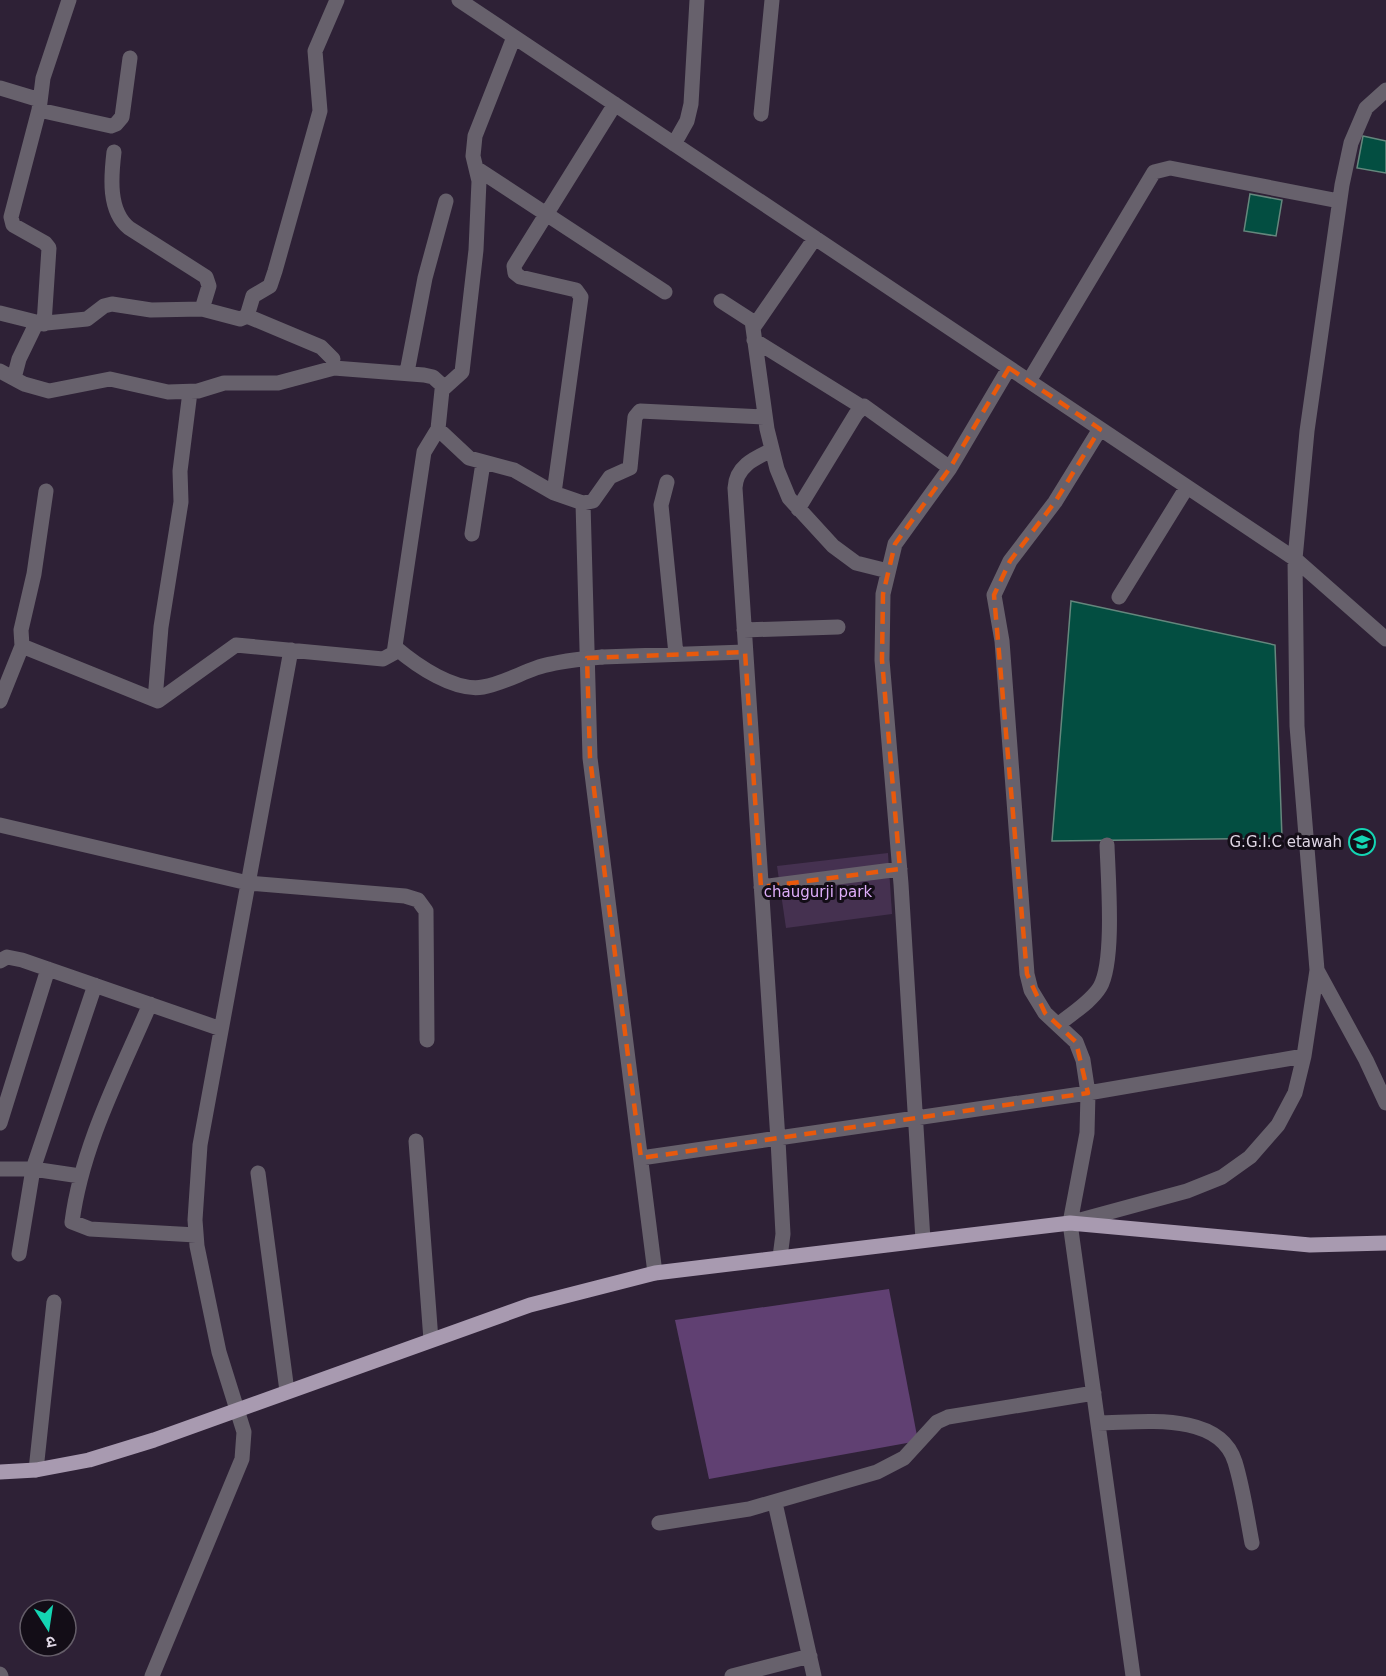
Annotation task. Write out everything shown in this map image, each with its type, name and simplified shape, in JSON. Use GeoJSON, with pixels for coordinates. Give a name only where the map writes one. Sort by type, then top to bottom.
{"type":"FeatureCollection","features":[{"type":"Feature","properties":{"kind":"main road"},"geometry":{"type":"LineString","coordinates":[[0,1473],[36,1470],[89,1460],[144,1444],[530,1305],[655,1273],[1070,1223],[1310,1245],[1386,1243]]}},
{"type":"Feature","properties":{"kind":"street"},"geometry":{"type":"LineString","coordinates":[[44,324],[49,248],[45,243],[13,225],[11,217],[50,51],[69,0]]}},
{"type":"Feature","properties":{"kind":"street"},"geometry":{"type":"LineString","coordinates":[[247,316],[252,296],[270,286],[279,260],[320,111],[315,51],[338,0]]}},
{"type":"Feature","properties":{"kind":"street"},"geometry":{"type":"LineString","coordinates":[[459,0],[1295,559],[1386,639]]}},
{"type":"Feature","properties":{"kind":"street"},"geometry":{"type":"LineString","coordinates":[[674,144],[687,121],[692,104],[697,0]]}},
{"type":"Feature","properties":{"kind":"street"},"geometry":{"type":"LineString","coordinates":[[761,114],[772,0]]}},
{"type":"Feature","properties":{"kind":"street"},"geometry":{"type":"LineString","coordinates":[[22,646],[158,701],[236,645],[383,659],[394,653],[423,459],[426,447],[438,429],[441,395],[447,384],[462,372],[476,250],[478,181],[473,156],[475,136],[514,37]]}},
{"type":"Feature","properties":{"kind":"street"},"geometry":{"type":"LineString","coordinates":[[0,88],[39,105],[111,126],[122,117],[130,58]]}},
{"type":"Feature","properties":{"kind":"street"},"geometry":{"type":"LineString","coordinates":[[1070,1223],[1187,1191],[1222,1177],[1250,1157],[1278,1125],[1295,1093],[1304,1056],[1317,970],[1296,726],[1295,559],[1307,431],[1339,201],[1351,143],[1366,108],[1386,90]]}},
{"type":"Feature","properties":{"kind":"street"},"geometry":{"type":"LineString","coordinates":[[554,493],[581,297],[576,290],[520,277],[515,273],[514,266],[615,104]]}},
{"type":"Feature","properties":{"kind":"street"},"geometry":{"type":"LineString","coordinates":[[114,152],[112,182],[120,219],[129,228],[206,277],[209,286],[202,309]]}},
{"type":"Feature","properties":{"kind":"street"},"geometry":{"type":"LineString","coordinates":[[476,168],[665,292]]}},
{"type":"Feature","properties":{"kind":"street"},"geometry":{"type":"LineString","coordinates":[[1029,381],[1154,172],[1170,168],[1339,201]]}},
{"type":"Feature","properties":{"kind":"street"},"geometry":{"type":"LineString","coordinates":[[407,372],[425,278],[446,201]]}},
{"type":"Feature","properties":{"kind":"street"},"geometry":{"type":"LineString","coordinates":[[754,334],[815,238]]}},
{"type":"Feature","properties":{"kind":"street"},"geometry":{"type":"LineString","coordinates":[[721,301],[752,321],[764,417],[772,450],[789,498],[833,546],[856,563],[888,571]]}},
{"type":"Feature","properties":{"kind":"street"},"geometry":{"type":"LineString","coordinates":[[333,359],[321,347],[247,316],[235,318],[202,309],[151,310],[112,304],[104,306],[87,319],[36,324],[19,359],[7,375],[50,391],[110,379],[168,392],[190,392],[224,383],[278,383],[334,368],[407,372],[433,377],[447,384]]}},
{"type":"Feature","properties":{"kind":"street"},"geometry":{"type":"LineString","coordinates":[[0,313],[44,324]]}},
{"type":"Feature","properties":{"kind":"street"},"geometry":{"type":"LineString","coordinates":[[754,334],[862,407],[867,406],[950,468]]}},
{"type":"Feature","properties":{"kind":"street"},"geometry":{"type":"LineString","coordinates":[[923,1240],[900,869],[882,660],[883,594],[895,544],[950,468],[1009,368]]}},
{"type":"Feature","properties":{"kind":"street"},"geometry":{"type":"LineString","coordinates":[[155,700],[161,627],[181,502],[180,471],[190,392]]}},
{"type":"Feature","properties":{"kind":"street"},"geometry":{"type":"LineString","coordinates":[[798,509],[862,407]]}},
{"type":"Feature","properties":{"kind":"street"},"geometry":{"type":"LineString","coordinates":[[438,429],[465,456],[514,470],[554,493],[583,503],[593,501],[610,477],[630,468],[635,417],[640,411],[764,417]]}},
{"type":"Feature","properties":{"kind":"street"},"geometry":{"type":"LineString","coordinates":[[1100,429],[1055,502],[1010,561],[994,595],[1002,641],[1027,974],[1036,998],[1045,1013],[1076,1042],[1083,1060],[1088,1093],[1088,1133],[1070,1223],[1133,1676]]}},
{"type":"Feature","properties":{"kind":"street"},"geometry":{"type":"LineString","coordinates":[[772,450],[751,461],[739,472],[735,481],[778,1140],[783,1234],[780,1257]]}},
{"type":"Feature","properties":{"kind":"street"},"geometry":{"type":"LineString","coordinates":[[472,534],[483,463]]}},
{"type":"Feature","properties":{"kind":"street"},"geometry":{"type":"LineString","coordinates":[[667,482],[661,505],[676,654]]}},
{"type":"Feature","properties":{"kind":"street"},"geometry":{"type":"LineString","coordinates":[[1119,597],[1187,487]]}},
{"type":"Feature","properties":{"kind":"street"},"geometry":{"type":"LineString","coordinates":[[0,701],[22,646],[21,630],[34,574],[46,491]]}},
{"type":"Feature","properties":{"kind":"street"},"geometry":{"type":"LineString","coordinates":[[583,503],[591,758],[655,1273]]}},
{"type":"Feature","properties":{"kind":"street"},"geometry":{"type":"LineString","coordinates":[[744,630],[838,627]]}},
{"type":"Feature","properties":{"kind":"street"},"geometry":{"type":"LineString","coordinates":[[396,648],[415,664],[432,674],[469,687],[482,687],[538,667],[582,659],[745,652]]}},
{"type":"Feature","properties":{"kind":"street"},"geometry":{"type":"LineString","coordinates":[[152,1676],[242,1460],[244,1432],[219,1352],[196,1236],[200,1145],[291,650]]}},
{"type":"Feature","properties":{"kind":"street"},"geometry":{"type":"LineString","coordinates":[[0,825],[248,884],[405,896],[418,900],[426,911],[428,930],[427,1040]]}},
{"type":"Feature","properties":{"kind":"street"},"geometry":{"type":"LineString","coordinates":[[1059,1024],[1095,994],[1105,976],[1108,911],[1107,845]]}},
{"type":"Feature","properties":{"kind":"street"},"geometry":{"type":"LineString","coordinates":[[761,886],[900,869]]}},
{"type":"Feature","properties":{"kind":"street"},"geometry":{"type":"LineString","coordinates":[[0,961],[7,957],[48,969],[221,1029]]}},
{"type":"Feature","properties":{"kind":"street"},"geometry":{"type":"LineString","coordinates":[[0,1123],[48,969]]}},
{"type":"Feature","properties":{"kind":"street"},"geometry":{"type":"LineString","coordinates":[[1317,970],[1366,1060],[1386,1104]]}},
{"type":"Feature","properties":{"kind":"street"},"geometry":{"type":"LineString","coordinates":[[19,1254],[33,1169],[95,985]]}},
{"type":"Feature","properties":{"kind":"street"},"geometry":{"type":"LineString","coordinates":[[150,1004],[80,1176],[72,1221],[90,1229],[196,1236]]}},
{"type":"Feature","properties":{"kind":"street"},"geometry":{"type":"LineString","coordinates":[[641,1158],[778,1140],[916,1117],[1088,1093],[1304,1056]]}},
{"type":"Feature","properties":{"kind":"street"},"geometry":{"type":"LineString","coordinates":[[416,1141],[431,1340]]}},
{"type":"Feature","properties":{"kind":"street"},"geometry":{"type":"LineString","coordinates":[[0,1169],[33,1169],[80,1176]]}},
{"type":"Feature","properties":{"kind":"street"},"geometry":{"type":"LineString","coordinates":[[258,1173],[287,1391]]}},
{"type":"Feature","properties":{"kind":"street"},"geometry":{"type":"LineString","coordinates":[[36,1470],[54,1302]]}},
{"type":"Feature","properties":{"kind":"street"},"geometry":{"type":"LineString","coordinates":[[659,1523],[775,1503],[894,1466],[937,1422],[948,1417],[1094,1394]]}},
{"type":"Feature","properties":{"kind":"street"},"geometry":{"type":"LineString","coordinates":[[1098,1423],[1187,1424],[1208,1430],[1224,1443],[1234,1460],[1252,1543]]}},
{"type":"Feature","properties":{"kind":"street"},"geometry":{"type":"LineString","coordinates":[[775,1503],[814,1676]]}},
{"type":"Feature","properties":{"kind":"street"},"geometry":{"type":"LineString","coordinates":[[732,1676],[810,1656]]}},
{"type":"Feature","properties":{"kind":"highlighted area"},"geometry":{"type":"Polygon","coordinates":[[[1009,368],[1100,429],[1055,502],[1010,561],[994,595],[1027,974],[1045,1013],[1076,1042],[1088,1093],[641,1158],[590,758],[587,658],[745,652],[761,887],[900,869],[882,660],[883,594],[895,544],[950,468],[1009,368]]]}},
{"type":"Feature","properties":{"kind":"green space","name":"chaugurji park"},"geometry":{"type":"Polygon","coordinates":[[[888,853],[892,914],[786,928],[777,866],[888,853]]]}},
{"type":"Feature","properties":{"kind":"shaded area"},"geometry":{"type":"Polygon","coordinates":[[[889,1289],[918,1441],[709,1479],[675,1320],[889,1289]]]}},
{"type":"Feature","properties":{"kind":"building"},"geometry":{"type":"Polygon","coordinates":[[[1363,136],[1386,141],[1386,173],[1357,168],[1363,136]]]}},
{"type":"Feature","properties":{"kind":"building"},"geometry":{"type":"Polygon","coordinates":[[[1250,194],[1282,200],[1276,236],[1244,231],[1250,194]]]}},
{"type":"Feature","properties":{"kind":"building"},"geometry":{"type":"Polygon","coordinates":[[[1071,601],[1275,645],[1282,838],[1052,841],[1071,601]]]}},
{"type":"Feature","properties":{"kind":"place","name":"G.G.I.C etawah"},"geometry":{"type":"Point","coordinates":[1362,842]}}]}
